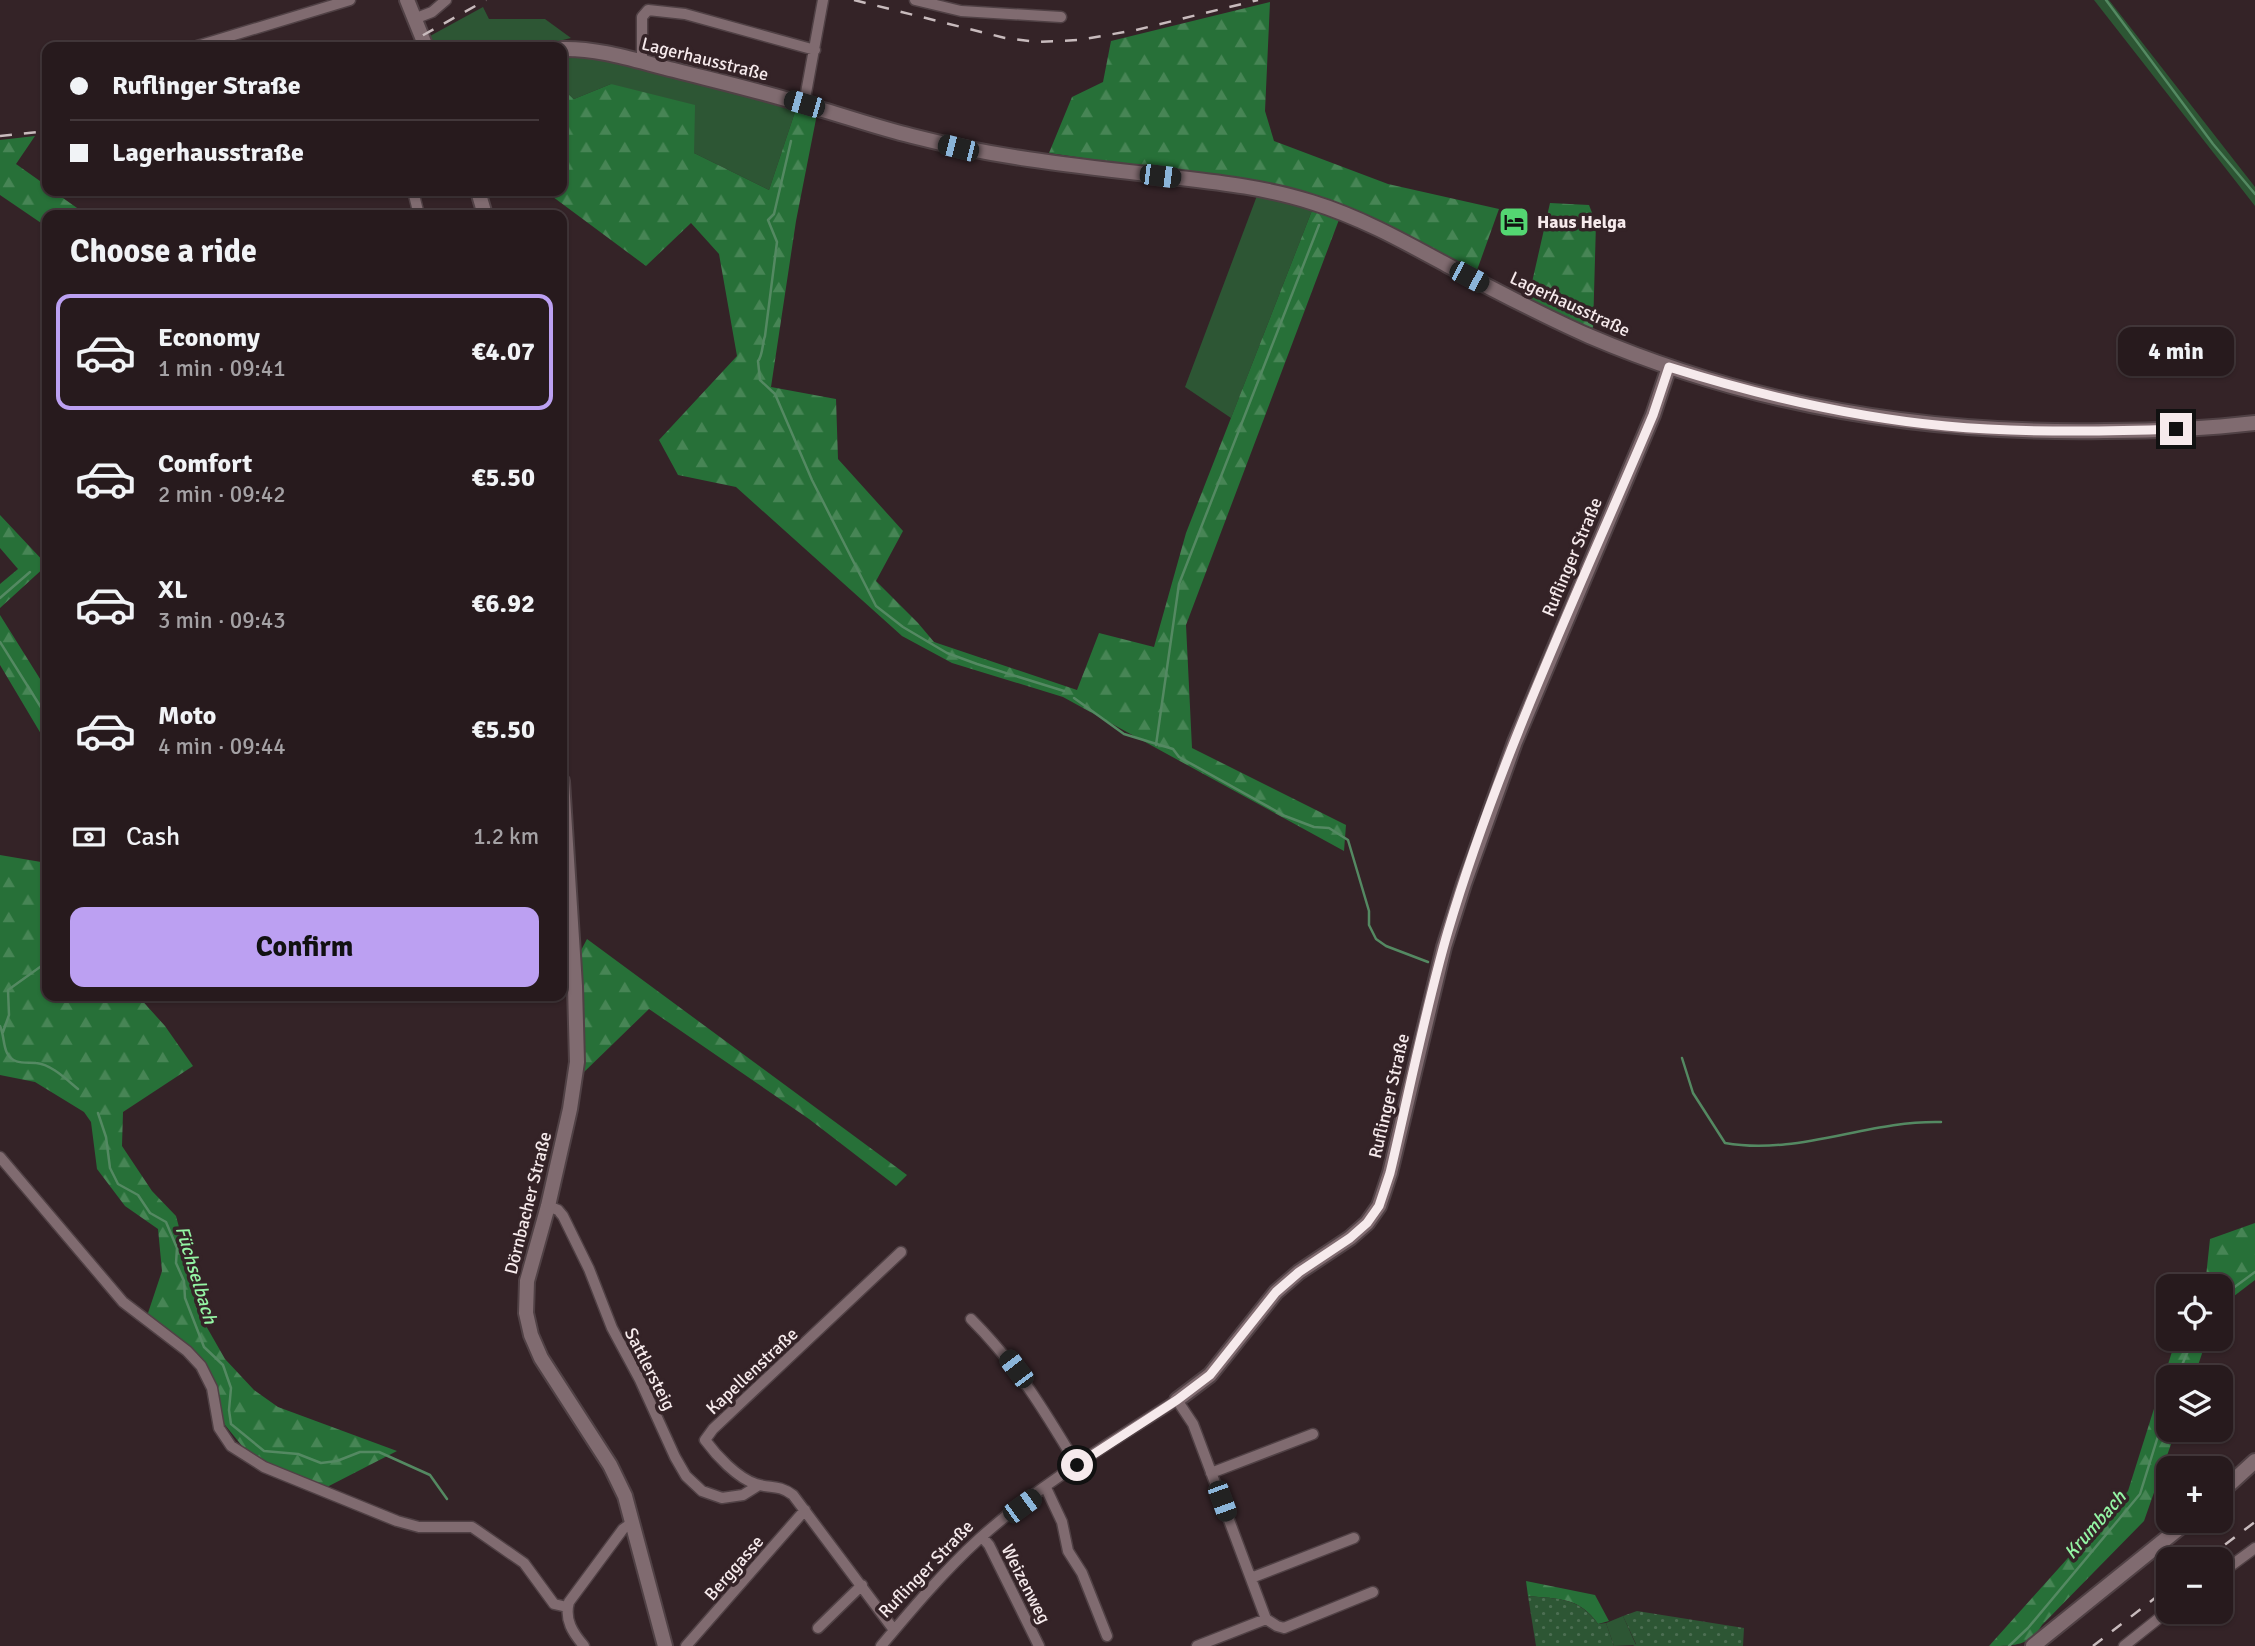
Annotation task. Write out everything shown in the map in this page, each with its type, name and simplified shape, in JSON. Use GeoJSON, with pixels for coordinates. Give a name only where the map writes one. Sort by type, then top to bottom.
{"type":"FeatureCollection","features":[{"type":"Feature","properties":{"kind":"street"},"geometry":{"type":"LineString","coordinates":[[211,42],[350,0]]}},
{"type":"Feature","properties":{"kind":"street"},"geometry":{"type":"LineString","coordinates":[[407,0],[424,42]]}},
{"type":"Feature","properties":{"kind":"street"},"geometry":{"type":"LineString","coordinates":[[414,19],[432,12],[446,0]]}},
{"type":"Feature","properties":{"kind":"street"},"geometry":{"type":"LineString","coordinates":[[804,104],[823,0]]}},
{"type":"Feature","properties":{"kind":"street"},"geometry":{"type":"LineString","coordinates":[[915,0],[961,11],[1061,17]]}},
{"type":"Feature","properties":{"kind":"street"},"geometry":{"type":"LineString","coordinates":[[642,62],[642,17],[648,10],[685,14],[815,50]]}},
{"type":"Feature","properties":{"kind":"street","name":"Lagerhausstraße"},"geometry":{"type":"LineString","coordinates":[[567,49],[589,50],[642,62],[970,150],[1047,163],[1219,183],[1294,197],[1364,222],[1556,320],[1669,367],[1741,389],[1887,418],[1944,426],[2082,432],[2187,429],[2255,423]]}},
{"type":"Feature","properties":{"kind":"street","name":"Ruflinger Straße"},"geometry":{"type":"LineString","coordinates":[[881,1646],[943,1575],[982,1537],[1077,1465],[1177,1400],[1210,1375],[1276,1292],[1299,1272],[1357,1233],[1379,1206],[1390,1173],[1444,947],[1464,884],[1515,742],[1653,415],[1669,367]]}},
{"type":"Feature","properties":{"kind":"street","name":"Dörnbacher Straße"},"geometry":{"type":"LineString","coordinates":[[567,871],[577,1051],[573,1096],[548,1206],[527,1281],[525,1304],[535,1347],[614,1472],[625,1496],[665,1646]]}},
{"type":"Feature","properties":{"kind":"street"},"geometry":{"type":"LineString","coordinates":[[0,1157],[123,1302],[187,1351],[201,1366],[212,1388],[219,1428],[226,1441],[236,1450],[264,1467],[397,1521],[419,1527],[472,1527],[524,1563],[554,1604],[567,1607]]}},
{"type":"Feature","properties":{"kind":"street","name":"Sattlersteig"},"geometry":{"type":"LineString","coordinates":[[548,1206],[564,1216],[589,1269],[612,1328],[686,1476],[702,1491],[722,1498],[743,1495],[759,1485]]}},
{"type":"Feature","properties":{"kind":"street","name":"Kapellenstraße"},"geometry":{"type":"LineString","coordinates":[[894,1630],[793,1495],[782,1488],[759,1485],[742,1475],[705,1440],[722,1420],[901,1252]]}},
{"type":"Feature","properties":{"kind":"street"},"geometry":{"type":"LineString","coordinates":[[971,1319],[1005,1354],[1028,1384],[1077,1465]]}},
{"type":"Feature","properties":{"kind":"street"},"geometry":{"type":"LineString","coordinates":[[1177,1400],[1193,1424],[1266,1619],[1284,1628],[1373,1591]]}},
{"type":"Feature","properties":{"kind":"street"},"geometry":{"type":"LineString","coordinates":[[1211,1473],[1313,1434]]}},
{"type":"Feature","properties":{"kind":"street"},"geometry":{"type":"LineString","coordinates":[[2233,1481],[2255,1461]]}},
{"type":"Feature","properties":{"kind":"street"},"geometry":{"type":"LineString","coordinates":[[1046,1488],[1062,1522],[1068,1550],[1082,1573],[1107,1636]]}},
{"type":"Feature","properties":{"kind":"street","name":"Berggasse"},"geometry":{"type":"LineString","coordinates":[[686,1646],[805,1510]]}},
{"type":"Feature","properties":{"kind":"street"},"geometry":{"type":"LineString","coordinates":[[584,1646],[569,1624],[567,1607],[572,1596],[623,1529],[633,1522]]}},
{"type":"Feature","properties":{"kind":"street"},"geometry":{"type":"LineString","coordinates":[[2033,1646],[2174,1533]]}},
{"type":"Feature","properties":{"kind":"street","name":"Weizenweg"},"geometry":{"type":"LineString","coordinates":[[982,1537],[989,1545],[1039,1646]]}},
{"type":"Feature","properties":{"kind":"street"},"geometry":{"type":"LineString","coordinates":[[1251,1578],[1354,1538]]}},
{"type":"Feature","properties":{"kind":"street"},"geometry":{"type":"LineString","coordinates":[[2233,1564],[2255,1548]]}},
{"type":"Feature","properties":{"kind":"street"},"geometry":{"type":"LineString","coordinates":[[818,1628],[862,1585]]}},
{"type":"Feature","properties":{"kind":"street"},"geometry":{"type":"LineString","coordinates":[[1197,1646],[1266,1619]]}},
{"type":"Feature","properties":{"kind":"street"},"geometry":{"type":"LineString","coordinates":[[2124,1646],[2156,1621]]}},
{"type":"Feature","properties":{"kind":"green space"},"geometry":{"type":"Polygon","coordinates":[[[2094,0],[2109,0],[2255,187],[2255,206],[2094,0]]]}},
{"type":"Feature","properties":{"kind":"green space"},"geometry":{"type":"Polygon","coordinates":[[[1270,2],[1265,111],[1274,141],[1388,184],[1499,209],[1476,273],[1253,183],[1049,153],[1072,97],[1103,82],[1111,41],[1270,2]]]}},
{"type":"Feature","properties":{"kind":"green space"},"geometry":{"type":"Polygon","coordinates":[[[483,7],[489,19],[545,19],[571,38],[555,42],[433,42],[430,36],[483,7]]]}},
{"type":"Feature","properties":{"kind":"green space"},"geometry":{"type":"Polygon","coordinates":[[[567,56],[651,69],[796,109],[769,190],[694,153],[611,84],[574,99],[567,93],[567,56]]]}},
{"type":"Feature","properties":{"kind":"green space"},"geometry":{"type":"Polygon","coordinates":[[[611,84],[695,105],[694,153],[769,190],[796,109],[817,114],[796,221],[771,387],[836,399],[838,459],[903,531],[876,581],[934,642],[1077,690],[1099,633],[1154,647],[1186,533],[1313,208],[1340,217],[1186,625],[1192,748],[1346,825],[1344,851],[1063,697],[952,663],[902,636],[736,487],[678,475],[659,440],[737,356],[719,254],[691,223],[646,266],[552,196],[567,196],[567,93],[574,99],[611,84]]]}},
{"type":"Feature","properties":{"kind":"green space"},"geometry":{"type":"Polygon","coordinates":[[[35,136],[16,164],[42,182],[42,196],[60,196],[80,210],[42,210],[42,224],[0,195],[0,140],[35,136]]]}},
{"type":"Feature","properties":{"kind":"green space"},"geometry":{"type":"Polygon","coordinates":[[[1258,193],[1313,208],[1231,418],[1185,387],[1258,193]]]}},
{"type":"Feature","properties":{"kind":"green space"},"geometry":{"type":"Polygon","coordinates":[[[1550,203],[1589,205],[1596,223],[1593,329],[1528,300],[1550,203]]]}},
{"type":"Feature","properties":{"kind":"green space"},"geometry":{"type":"Polygon","coordinates":[[[0,515],[42,560],[42,570],[0,608],[0,584],[18,569],[0,548],[0,515]]]}},
{"type":"Feature","properties":{"kind":"green space"},"geometry":{"type":"Polygon","coordinates":[[[0,615],[42,682],[42,736],[0,665],[0,615]]]}},
{"type":"Feature","properties":{"kind":"green space"},"geometry":{"type":"Polygon","coordinates":[[[0,855],[42,862],[42,1001],[142,1001],[165,1026],[193,1066],[123,1112],[122,1146],[152,1191],[176,1216],[205,1324],[225,1359],[254,1390],[278,1407],[397,1451],[327,1487],[251,1457],[225,1425],[208,1388],[187,1355],[145,1322],[162,1271],[158,1229],[125,1206],[97,1169],[91,1122],[84,1112],[35,1082],[0,1075],[0,855]]]}},
{"type":"Feature","properties":{"kind":"green space"},"geometry":{"type":"Polygon","coordinates":[[[587,939],[907,1175],[896,1186],[809,1119],[649,1009],[582,1074],[578,956],[587,939]]]}},
{"type":"Feature","properties":{"kind":"green space"},"geometry":{"type":"Polygon","coordinates":[[[2255,1223],[2255,1280],[2233,1297],[2233,1274],[2206,1274],[2210,1239],[2255,1223]]]}},
{"type":"Feature","properties":{"kind":"green space"},"geometry":{"type":"Polygon","coordinates":[[[2172,1351],[2203,1351],[2198,1365],[2168,1365],[2172,1351]]]}},
{"type":"Feature","properties":{"kind":"green space"},"geometry":{"type":"Polygon","coordinates":[[[2156,1402],[2156,1442],[2172,1442],[2167,1456],[2156,1456],[2156,1487],[2144,1521],[2032,1637],[2014,1645],[1989,1646],[2128,1491],[2156,1402]]]}},
{"type":"Feature","properties":{"kind":"green space"},"geometry":{"type":"Polygon","coordinates":[[[1526,1581],[1595,1595],[1609,1621],[1598,1624],[1584,1609],[1568,1601],[1528,1596],[1526,1581]]]}},
{"type":"Feature","properties":{"kind":"green space"},"geometry":{"type":"Polygon","coordinates":[[[1528,1596],[1575,1604],[1591,1615],[1598,1624],[1606,1623],[1614,1646],[1536,1646],[1528,1596]]]}},
{"type":"Feature","properties":{"kind":"green space"},"geometry":{"type":"Polygon","coordinates":[[[1637,1611],[1744,1628],[1743,1646],[1633,1646],[1636,1644],[1623,1616],[1637,1611]]]}},
{"type":"Feature","properties":{"kind":"green space"},"geometry":{"type":"Polygon","coordinates":[[[1623,1616],[1636,1645],[1614,1646],[1606,1623],[1623,1616]]]}},
{"type":"Feature","properties":{"kind":"waterway"},"geometry":{"type":"LineString","coordinates":[[2106,0],[2213,144],[2255,194]]}},
{"type":"Feature","properties":{"kind":"waterway"},"geometry":{"type":"LineString","coordinates":[[791,141],[774,214],[768,220],[777,242],[765,336],[758,361],[760,380],[775,394],[812,480],[876,606],[903,627],[947,653],[1064,691]]}},
{"type":"Feature","properties":{"kind":"waterway"},"geometry":{"type":"LineString","coordinates":[[1156,745],[1179,584],[1319,225]]}},
{"type":"Feature","properties":{"kind":"waterway"},"geometry":{"type":"LineString","coordinates":[[0,598],[30,572]]}},
{"type":"Feature","properties":{"kind":"waterway"},"geometry":{"type":"LineString","coordinates":[[0,642],[42,709]]}},
{"type":"Feature","properties":{"kind":"waterway"},"geometry":{"type":"LineString","coordinates":[[1074,698],[1124,734],[1173,749],[1179,757],[1285,816],[1314,827],[1329,828],[1348,840],[1369,911],[1369,925],[1376,939],[1386,946],[1428,962]]}},
{"type":"Feature","properties":{"kind":"waterway"},"geometry":{"type":"LineString","coordinates":[[3,1032],[9,1015],[8,990],[42,966]]}},
{"type":"Feature","properties":{"kind":"waterway","name":"Füchselbach"},"geometry":{"type":"LineString","coordinates":[[0,1026],[10,1057],[20,1062],[47,1066],[78,1089]]}},
{"type":"Feature","properties":{"kind":"waterway"},"geometry":{"type":"LineString","coordinates":[[1682,1058],[1693,1093],[1725,1143],[1779,1145],[1887,1126],[1941,1122]]}},
{"type":"Feature","properties":{"kind":"waterway","name":"Füchselbach"},"geometry":{"type":"LineString","coordinates":[[98,1113],[106,1137],[110,1168],[118,1184],[138,1195],[150,1213],[166,1222],[177,1248],[176,1263],[184,1281],[185,1298],[204,1347],[223,1365],[231,1388],[231,1424],[264,1451],[298,1454],[321,1463],[337,1461],[360,1452],[379,1452],[430,1475],[447,1499]]}},
{"type":"Feature","properties":{"kind":"waterway","name":"Krumbach"},"geometry":{"type":"LineString","coordinates":[[2233,1288],[2255,1272]]}},
{"type":"Feature","properties":{"kind":"waterway","name":"Krumbach"},"geometry":{"type":"LineString","coordinates":[[2182,1365],[2188,1351]]}},
{"type":"Feature","properties":{"kind":"waterway","name":"Krumbach"},"geometry":{"type":"LineString","coordinates":[[2009,1646],[2028,1628],[2140,1494],[2156,1442]]}},
{"type":"Feature","properties":{"kind":"railway"},"geometry":{"type":"LineString","coordinates":[[411,42],[486,0]]}},
{"type":"Feature","properties":{"kind":"railway"},"geometry":{"type":"LineString","coordinates":[[854,0],[1005,38],[1038,42],[1079,40],[1136,30],[1258,0]]}},
{"type":"Feature","properties":{"kind":"railway"},"geometry":{"type":"LineString","coordinates":[[0,136],[42,132]]}},
{"type":"Feature","properties":{"kind":"railway"},"geometry":{"type":"LineString","coordinates":[[2222,1547],[2255,1522]]}},
{"type":"Feature","properties":{"kind":"railway"},"geometry":{"type":"LineString","coordinates":[[2093,1646],[2156,1597]]}},
{"type":"Feature","properties":{"kind":"place","name":"Haus Helga"},"geometry":{"type":"Point","coordinates":[1514,222]}},
{"type":"Feature","properties":{"kind":"route"},"geometry":{"type":"LineString","coordinates":[[1077,1465],[1177,1400],[1210,1375],[1276,1292],[1299,1272],[1357,1233],[1379,1206],[1390,1173],[1448,930],[1515,742],[1653,415],[1669,367],[1771,396],[1944,426],[2082,432],[2176,429]]}}]}
